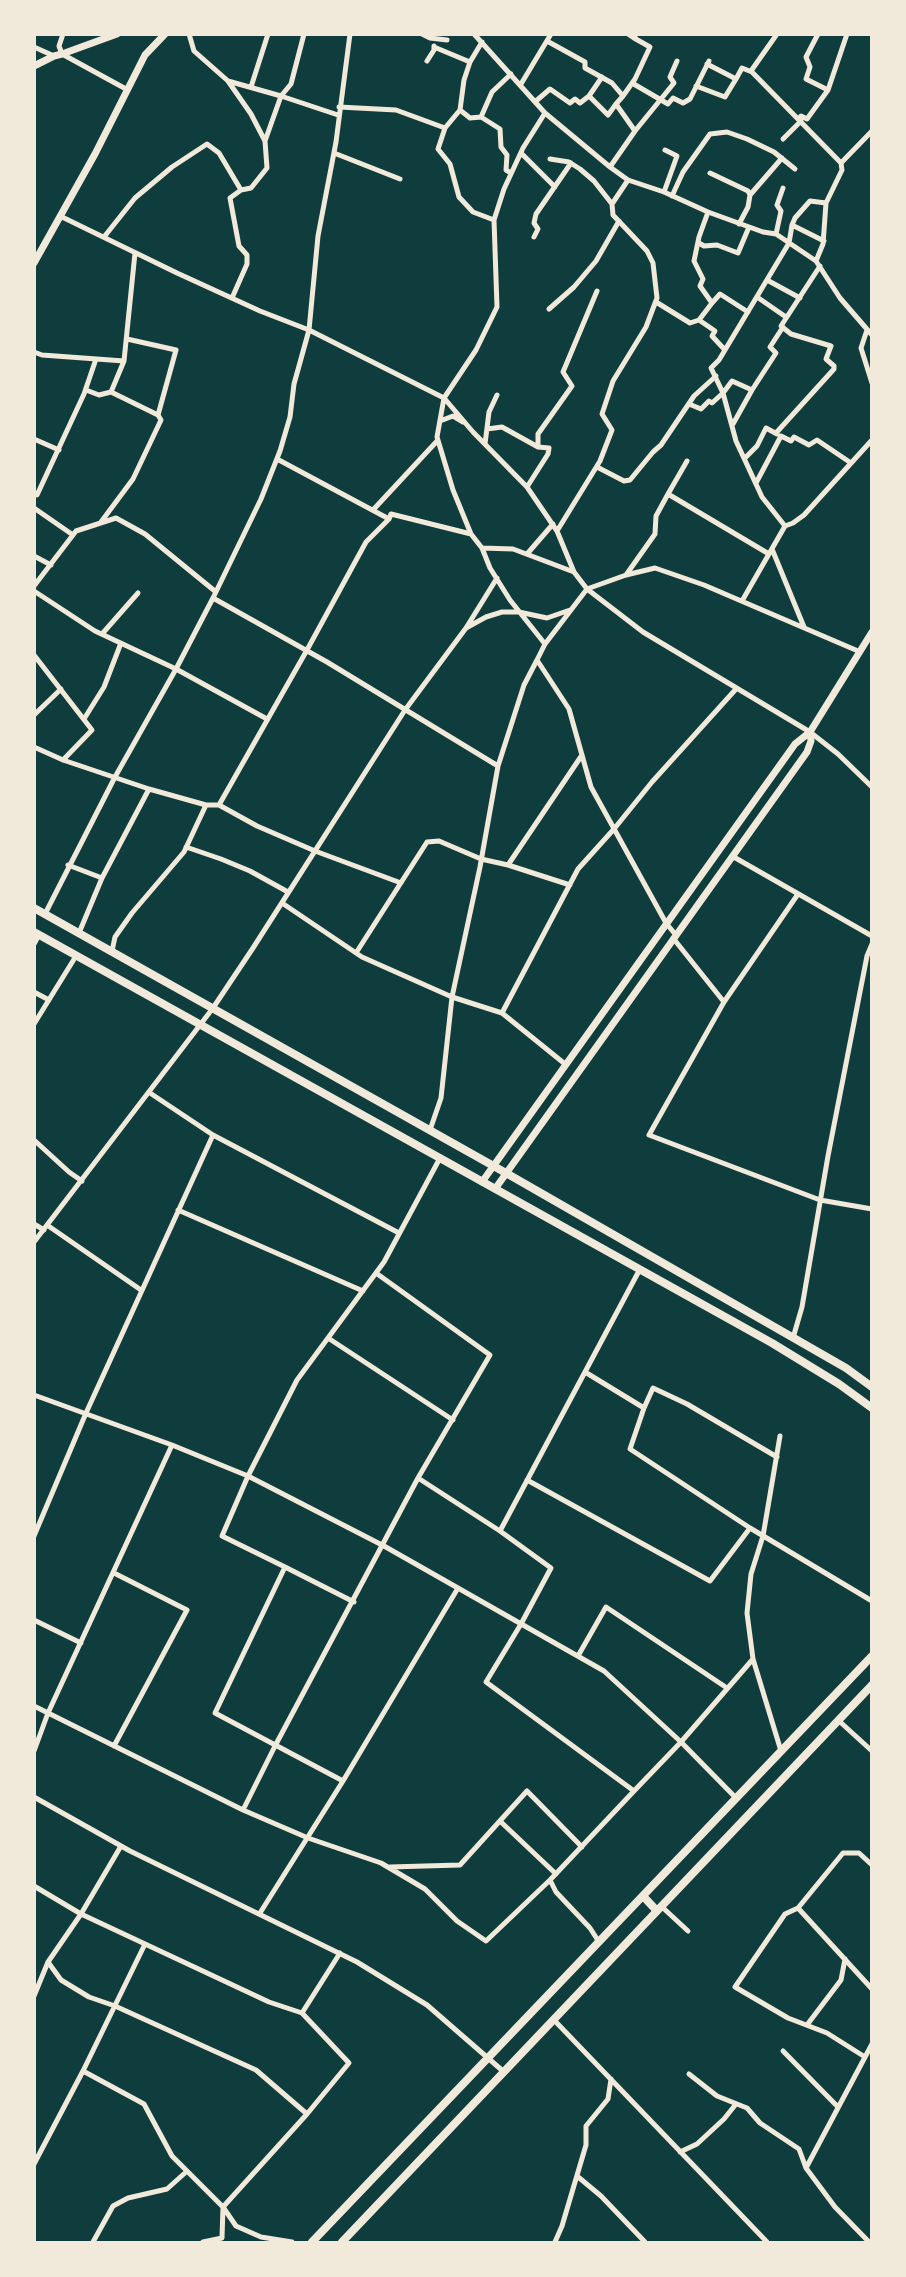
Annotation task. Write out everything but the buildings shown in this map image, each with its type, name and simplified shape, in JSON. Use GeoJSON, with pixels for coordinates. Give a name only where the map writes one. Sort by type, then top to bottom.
{"type":"FeatureCollection","features":[{"type":"Feature","properties":{"kind":"main road"},"geometry":{"type":"LineString","coordinates":[[34,908],[494,1166],[846,1368],[872,1387]]}},
{"type":"Feature","properties":{"kind":"main road"},"geometry":{"type":"LineString","coordinates":[[37,934],[772,1343],[839,1384],[872,1408]]}},
{"type":"Feature","properties":{"kind":"main road"},"geometry":{"type":"LineString","coordinates":[[312,2242],[872,1656]]}},
{"type":"Feature","properties":{"kind":"main road"},"geometry":{"type":"LineString","coordinates":[[342,2242],[872,1685]]}},
{"type":"Feature","properties":{"kind":"main road"},"geometry":{"type":"LineString","coordinates":[[642,1896],[659,1908]]}},
{"type":"Feature","properties":{"kind":"street"},"geometry":{"type":"LineString","coordinates":[[63,34],[59,46],[62,54],[126,89]]}},
{"type":"Feature","properties":{"kind":"street"},"geometry":{"type":"LineString","coordinates":[[34,66],[54,56],[117,34]]}},
{"type":"Feature","properties":{"kind":"street"},"geometry":{"type":"LineString","coordinates":[[34,263],[95,154],[126,89],[147,53],[165,34]]}},
{"type":"Feature","properties":{"kind":"street"},"geometry":{"type":"LineString","coordinates":[[189,34],[194,51],[228,81],[251,114],[264,141],[267,168],[251,188],[241,190],[230,198],[239,246],[247,255],[247,264],[232,298]]}},
{"type":"Feature","properties":{"kind":"street"},"geometry":{"type":"LineString","coordinates":[[251,87],[268,34]]}},
{"type":"Feature","properties":{"kind":"street"},"geometry":{"type":"LineString","coordinates":[[264,141],[281,96],[291,84],[304,34]]}},
{"type":"Feature","properties":{"kind":"street"},"geometry":{"type":"LineString","coordinates":[[45,914],[68,865],[213,598],[261,499],[277,459],[290,417],[294,384],[309,330],[318,236],[334,153],[350,34]]}},
{"type":"Feature","properties":{"kind":"street"},"geometry":{"type":"LineString","coordinates":[[422,34],[447,40]]}},
{"type":"Feature","properties":{"kind":"street"},"geometry":{"type":"LineString","coordinates":[[474,34],[545,113],[628,180],[672,195],[740,224],[776,234],[816,261],[840,298],[869,332],[861,348],[872,383]]}},
{"type":"Feature","properties":{"kind":"street"},"geometry":{"type":"LineString","coordinates":[[521,84],[551,34]]}},
{"type":"Feature","properties":{"kind":"street"},"geometry":{"type":"LineString","coordinates":[[589,96],[608,115],[632,83],[650,47],[635,36],[628,34]]}},
{"type":"Feature","properties":{"kind":"street"},"geometry":{"type":"LineString","coordinates":[[769,34],[770,45]]}},
{"type":"Feature","properties":{"kind":"street"},"geometry":{"type":"LineString","coordinates":[[752,72],[777,34]]}},
{"type":"Feature","properties":{"kind":"street"},"geometry":{"type":"LineString","coordinates":[[818,34],[806,57],[810,67],[806,79],[828,90]]}},
{"type":"Feature","properties":{"kind":"street"},"geometry":{"type":"LineString","coordinates":[[783,139],[801,116],[807,119],[828,90],[847,34]]}},
{"type":"Feature","properties":{"kind":"street"},"geometry":{"type":"LineString","coordinates":[[427,61],[434,47],[432,38]]}},
{"type":"Feature","properties":{"kind":"street"},"geometry":{"type":"LineString","coordinates":[[547,41],[585,62],[585,68],[612,83],[623,96]]}},
{"type":"Feature","properties":{"kind":"street"},"geometry":{"type":"LineString","coordinates":[[482,42],[470,62],[464,80],[460,110],[445,128],[438,149],[450,164],[459,196],[473,212],[494,220]]}},
{"type":"Feature","properties":{"kind":"street"},"geometry":{"type":"LineString","coordinates":[[34,47],[54,56]]}},
{"type":"Feature","properties":{"kind":"street"},"geometry":{"type":"LineString","coordinates":[[434,47],[470,62]]}},
{"type":"Feature","properties":{"kind":"street"},"geometry":{"type":"LineString","coordinates":[[610,167],[634,131],[674,83],[670,77],[677,61]]}},
{"type":"Feature","properties":{"kind":"street"},"geometry":{"type":"LineString","coordinates":[[632,83],[668,104],[673,98],[683,103],[690,99],[708,63],[736,79]]}},
{"type":"Feature","properties":{"kind":"street"},"geometry":{"type":"LineString","coordinates":[[696,86],[725,97],[742,68],[752,72],[841,163],[842,170],[826,203],[824,241],[816,261]]}},
{"type":"Feature","properties":{"kind":"street"},"geometry":{"type":"LineString","coordinates":[[481,117],[492,92],[511,74]]}},
{"type":"Feature","properties":{"kind":"street"},"geometry":{"type":"LineString","coordinates":[[536,101],[550,89],[570,103],[575,99],[580,103],[589,96],[602,77]]}},
{"type":"Feature","properties":{"kind":"street"},"geometry":{"type":"LineString","coordinates":[[228,81],[338,115]]}},
{"type":"Feature","properties":{"kind":"street"},"geometry":{"type":"LineString","coordinates":[[616,104],[634,131]]}},
{"type":"Feature","properties":{"kind":"street"},"geometry":{"type":"LineString","coordinates":[[339,107],[396,110],[445,128]]}},
{"type":"Feature","properties":{"kind":"street"},"geometry":{"type":"LineString","coordinates":[[460,110],[470,118],[481,117],[500,129],[501,147],[507,155],[506,170],[511,173]]}},
{"type":"Feature","properties":{"kind":"street"},"geometry":{"type":"LineString","coordinates":[[545,113],[521,153],[504,189],[494,220],[497,307],[476,350],[444,398],[438,440],[453,490],[471,534],[482,548],[497,578],[519,612],[545,644]]}},
{"type":"Feature","properties":{"kind":"street"},"geometry":{"type":"LineString","coordinates":[[841,163],[872,131]]}},
{"type":"Feature","properties":{"kind":"street"},"geometry":{"type":"LineString","coordinates":[[672,195],[683,172],[710,134],[727,132],[747,139],[782,158],[795,168]]}},
{"type":"Feature","properties":{"kind":"street"},"geometry":{"type":"LineString","coordinates":[[104,237],[135,198],[172,167],[207,144],[219,153],[241,190]]}},
{"type":"Feature","properties":{"kind":"street"},"geometry":{"type":"LineString","coordinates":[[664,192],[677,156],[665,150]]}},
{"type":"Feature","properties":{"kind":"street"},"geometry":{"type":"LineString","coordinates":[[334,153],[400,179]]}},
{"type":"Feature","properties":{"kind":"street"},"geometry":{"type":"LineString","coordinates":[[521,153],[555,187]]}},
{"type":"Feature","properties":{"kind":"street"},"geometry":{"type":"LineString","coordinates":[[740,224],[748,207],[750,195],[782,158]]}},
{"type":"Feature","properties":{"kind":"street"},"geometry":{"type":"LineString","coordinates":[[550,159],[571,163],[594,181],[612,204],[613,215],[647,251],[653,263],[657,298],[646,327],[613,381],[602,414],[612,430],[597,467],[557,531]]}},
{"type":"Feature","properties":{"kind":"street"},"geometry":{"type":"LineString","coordinates":[[534,237],[538,229],[534,223],[536,214],[571,163]]}},
{"type":"Feature","properties":{"kind":"street"},"geometry":{"type":"LineString","coordinates":[[710,173],[748,191],[750,195]]}},
{"type":"Feature","properties":{"kind":"street"},"geometry":{"type":"LineString","coordinates":[[612,204],[628,180]]}},
{"type":"Feature","properties":{"kind":"street"},"geometry":{"type":"LineString","coordinates":[[776,234],[781,211],[777,205],[783,188]]}},
{"type":"Feature","properties":{"kind":"street"},"geometry":{"type":"LineString","coordinates":[[785,526],[762,497],[736,441],[723,393],[711,368],[725,350],[789,243],[795,218],[810,201],[826,203]]}},
{"type":"Feature","properties":{"kind":"street"},"geometry":{"type":"LineString","coordinates":[[708,212],[694,261],[704,279],[700,286],[712,303]]}},
{"type":"Feature","properties":{"kind":"street"},"geometry":{"type":"LineString","coordinates":[[60,216],[232,298],[309,330],[444,398],[527,488],[553,524],[574,572],[587,589],[643,632],[810,732],[838,754],[872,787]]}},
{"type":"Feature","properties":{"kind":"street"},"geometry":{"type":"LineString","coordinates":[[549,309],[574,287],[596,261],[619,221]]}},
{"type":"Feature","properties":{"kind":"street"},"geometry":{"type":"LineString","coordinates":[[792,225],[824,241]]}},
{"type":"Feature","properties":{"kind":"street"},"geometry":{"type":"LineString","coordinates":[[699,243],[704,246],[717,245],[738,254],[749,227]]}},
{"type":"Feature","properties":{"kind":"street"},"geometry":{"type":"LineString","coordinates":[[111,392],[124,361],[135,252]]}},
{"type":"Feature","properties":{"kind":"street"},"geometry":{"type":"LineString","coordinates":[[733,424],[776,353],[770,347],[783,327],[781,326],[820,266]]}},
{"type":"Feature","properties":{"kind":"street"},"geometry":{"type":"LineString","coordinates":[[767,280],[801,298]]}},
{"type":"Feature","properties":{"kind":"street"},"geometry":{"type":"LineString","coordinates":[[538,447],[538,434],[572,386],[563,372],[597,291]]}},
{"type":"Feature","properties":{"kind":"street"},"geometry":{"type":"LineString","coordinates":[[656,302],[690,323],[699,320],[720,294],[748,312]]}},
{"type":"Feature","properties":{"kind":"street"},"geometry":{"type":"LineString","coordinates":[[757,297],[786,317]]}},
{"type":"Feature","properties":{"kind":"street"},"geometry":{"type":"LineString","coordinates":[[699,320],[715,331],[711,336],[725,350]]}},
{"type":"Feature","properties":{"kind":"street"},"geometry":{"type":"LineString","coordinates":[[756,483],[779,435],[834,369],[834,366],[826,359],[831,346],[791,334],[783,327]]}},
{"type":"Feature","properties":{"kind":"street"},"geometry":{"type":"LineString","coordinates":[[127,339],[176,350],[158,415]]}},
{"type":"Feature","properties":{"kind":"street"},"geometry":{"type":"LineString","coordinates":[[34,352],[42,355],[124,361]]}},
{"type":"Feature","properties":{"kind":"street"},"geometry":{"type":"LineString","coordinates":[[34,503],[86,390],[96,359]]}},
{"type":"Feature","properties":{"kind":"street"},"geometry":{"type":"LineString","coordinates":[[597,467],[624,481],[630,480],[647,458],[661,446],[694,396],[716,376]]}},
{"type":"Feature","properties":{"kind":"street"},"geometry":{"type":"LineString","coordinates":[[689,404],[702,409],[709,401],[712,403],[723,393],[732,381],[752,390]]}},
{"type":"Feature","properties":{"kind":"street"},"geometry":{"type":"LineString","coordinates":[[86,390],[99,396],[111,392],[158,415],[161,420],[133,479],[100,524]]}},
{"type":"Feature","properties":{"kind":"street"},"geometry":{"type":"LineString","coordinates":[[485,444],[489,412],[497,395]]}},
{"type":"Feature","properties":{"kind":"street"},"geometry":{"type":"LineString","coordinates":[[440,422],[453,416],[466,423]]}},
{"type":"Feature","properties":{"kind":"street"},"geometry":{"type":"LineString","coordinates":[[487,429],[502,427],[538,447],[549,448],[548,454],[527,488]]}},
{"type":"Feature","properties":{"kind":"street"},"geometry":{"type":"LineString","coordinates":[[745,458],[757,446],[766,428],[791,441],[794,436],[809,445],[817,440],[851,463]]}},
{"type":"Feature","properties":{"kind":"street"},"geometry":{"type":"LineString","coordinates":[[34,439],[58,450]]}},
{"type":"Feature","properties":{"kind":"street"},"geometry":{"type":"LineString","coordinates":[[373,510],[438,440]]}},
{"type":"Feature","properties":{"kind":"street"},"geometry":{"type":"LineString","coordinates":[[742,601],[785,526],[804,515],[872,440]]}},
{"type":"Feature","properties":{"kind":"street"},"geometry":{"type":"LineString","coordinates":[[277,459],[389,519]]}},
{"type":"Feature","properties":{"kind":"street"},"geometry":{"type":"LineString","coordinates":[[626,575],[655,534],[656,516],[687,462]]}},
{"type":"Feature","properties":{"kind":"street"},"geometry":{"type":"LineString","coordinates":[[668,494],[770,552],[804,627]]}},
{"type":"Feature","properties":{"kind":"street"},"geometry":{"type":"LineString","coordinates":[[34,508],[73,535]]}},
{"type":"Feature","properties":{"kind":"street"},"geometry":{"type":"LineString","coordinates":[[219,805],[366,542],[392,514],[471,534]]}},
{"type":"Feature","properties":{"kind":"street"},"geometry":{"type":"LineString","coordinates":[[34,586],[76,531],[116,518],[145,534],[216,592]]}},
{"type":"Feature","properties":{"kind":"street"},"geometry":{"type":"LineString","coordinates":[[527,554],[553,524]]}},
{"type":"Feature","properties":{"kind":"street"},"geometry":{"type":"LineString","coordinates":[[482,548],[513,549],[574,572]]}},
{"type":"Feature","properties":{"kind":"street"},"geometry":{"type":"LineString","coordinates":[[34,556],[51,565]]}},
{"type":"Feature","properties":{"kind":"street"},"geometry":{"type":"LineString","coordinates":[[430,1130],[441,1098],[452,997],[498,766],[524,686],[545,644],[587,589],[626,575],[655,568],[742,601],[858,651]]}},
{"type":"Feature","properties":{"kind":"street"},"geometry":{"type":"LineString","coordinates":[[34,1242],[213,1008],[405,710],[466,628],[497,578]]}},
{"type":"Feature","properties":{"kind":"street"},"geometry":{"type":"LineString","coordinates":[[34,591],[102,634],[176,669],[267,719]]}},
{"type":"Feature","properties":{"kind":"street"},"geometry":{"type":"LineString","coordinates":[[102,634],[138,593]]}},
{"type":"Feature","properties":{"kind":"street"},"geometry":{"type":"LineString","coordinates":[[213,598],[307,650],[498,766]]}},
{"type":"Feature","properties":{"kind":"street"},"geometry":{"type":"LineString","coordinates":[[466,628],[486,617],[502,612],[519,612],[547,618],[570,610]]}},
{"type":"Feature","properties":{"kind":"street"},"geometry":{"type":"LineString","coordinates":[[482,1182],[797,741],[810,732],[858,651],[872,632]]}},
{"type":"Feature","properties":{"kind":"street"},"geometry":{"type":"LineString","coordinates":[[84,718],[104,687],[121,643]]}},
{"type":"Feature","properties":{"kind":"street"},"geometry":{"type":"LineString","coordinates":[[34,655],[93,730],[63,760]]}},
{"type":"Feature","properties":{"kind":"street"},"geometry":{"type":"LineString","coordinates":[[537,660],[569,709],[591,787],[674,936],[724,1002]]}},
{"type":"Feature","properties":{"kind":"street"},"geometry":{"type":"LineString","coordinates":[[34,716],[61,689]]}},
{"type":"Feature","properties":{"kind":"street"},"geometry":{"type":"LineString","coordinates":[[502,1014],[578,869],[736,689]]}},
{"type":"Feature","properties":{"kind":"street"},"geometry":{"type":"LineString","coordinates":[[495,1189],[807,752],[811,741],[810,732]]}},
{"type":"Feature","properties":{"kind":"street"},"geometry":{"type":"LineString","coordinates":[[34,747],[63,760],[149,789],[206,805],[219,805],[257,826],[315,851],[401,883]]}},
{"type":"Feature","properties":{"kind":"street"},"geometry":{"type":"LineString","coordinates":[[508,865],[582,754]]}},
{"type":"Feature","properties":{"kind":"street"},"geometry":{"type":"LineString","coordinates":[[79,933],[102,878],[149,789]]}},
{"type":"Feature","properties":{"kind":"street"},"geometry":{"type":"LineString","coordinates":[[112,951],[115,937],[132,913],[186,847],[206,805]]}},
{"type":"Feature","properties":{"kind":"street"},"geometry":{"type":"LineString","coordinates":[[356,952],[427,842],[439,841],[481,859],[508,865],[570,885]]}},
{"type":"Feature","properties":{"kind":"street"},"geometry":{"type":"LineString","coordinates":[[186,847],[232,863],[288,892]]}},
{"type":"Feature","properties":{"kind":"street"},"geometry":{"type":"LineString","coordinates":[[732,856],[872,936]]}},
{"type":"Feature","properties":{"kind":"street"},"geometry":{"type":"LineString","coordinates":[[68,865],[102,878]]}},
{"type":"Feature","properties":{"kind":"street"},"geometry":{"type":"LineString","coordinates":[[798,894],[724,1002],[649,1135],[820,1200],[872,1209]]}},
{"type":"Feature","properties":{"kind":"street"},"geometry":{"type":"LineString","coordinates":[[282,903],[356,952],[452,997],[502,1014],[565,1064]]}},
{"type":"Feature","properties":{"kind":"street"},"geometry":{"type":"LineString","coordinates":[[34,944],[37,934]]}},
{"type":"Feature","properties":{"kind":"street"},"geometry":{"type":"LineString","coordinates":[[793,1338],[802,1307],[867,956],[872,944]]}},
{"type":"Feature","properties":{"kind":"street"},"geometry":{"type":"LineString","coordinates":[[34,1024],[76,956]]}},
{"type":"Feature","properties":{"kind":"street"},"geometry":{"type":"LineString","coordinates":[[34,992],[49,1000]]}},
{"type":"Feature","properties":{"kind":"street"},"geometry":{"type":"LineString","coordinates":[[150,1093],[213,1135],[399,1233]]}},
{"type":"Feature","properties":{"kind":"street"},"geometry":{"type":"LineString","coordinates":[[34,1536],[86,1413],[213,1135]]}},
{"type":"Feature","properties":{"kind":"street"},"geometry":{"type":"LineString","coordinates":[[34,1140],[82,1181]]}},
{"type":"Feature","properties":{"kind":"street"},"geometry":{"type":"LineString","coordinates":[[354,1602],[222,1536],[248,1476],[297,1380],[376,1273],[440,1158]]}},
{"type":"Feature","properties":{"kind":"street"},"geometry":{"type":"LineString","coordinates":[[178,1210],[363,1291]]}},
{"type":"Feature","properties":{"kind":"street"},"geometry":{"type":"LineString","coordinates":[[34,1224],[45,1228],[141,1290]]}},
{"type":"Feature","properties":{"kind":"street"},"geometry":{"type":"LineString","coordinates":[[500,1532],[640,1269]]}},
{"type":"Feature","properties":{"kind":"street"},"geometry":{"type":"LineString","coordinates":[[243,1810],[418,1478],[490,1355],[376,1273]]}},
{"type":"Feature","properties":{"kind":"street"},"geometry":{"type":"LineString","coordinates":[[328,1338],[453,1419]]}},
{"type":"Feature","properties":{"kind":"street"},"geometry":{"type":"LineString","coordinates":[[585,1372],[644,1408]]}},
{"type":"Feature","properties":{"kind":"street"},"geometry":{"type":"LineString","coordinates":[[777,1457],[687,1404],[652,1388],[630,1449],[750,1528],[872,1601]]}},
{"type":"Feature","properties":{"kind":"street"},"geometry":{"type":"LineString","coordinates":[[34,1395],[172,1445],[248,1476],[384,1546],[578,1656],[604,1671],[681,1742],[736,1797]]}},
{"type":"Feature","properties":{"kind":"street"},"geometry":{"type":"LineString","coordinates":[[780,1436],[763,1536],[751,1574],[747,1613],[753,1659],[781,1751]]}},
{"type":"Feature","properties":{"kind":"street"},"geometry":{"type":"LineString","coordinates":[[34,1751],[48,1713],[172,1445]]}},
{"type":"Feature","properties":{"kind":"street"},"geometry":{"type":"LineString","coordinates":[[418,1478],[551,1568],[486,1682],[634,1791]]}},
{"type":"Feature","properties":{"kind":"street"},"geometry":{"type":"LineString","coordinates":[[527,1480],[710,1581],[750,1528]]}},
{"type":"Feature","properties":{"kind":"street"},"geometry":{"type":"LineString","coordinates":[[285,1567],[214,1713],[343,1781]]}},
{"type":"Feature","properties":{"kind":"street"},"geometry":{"type":"LineString","coordinates":[[114,1573],[187,1610],[114,1746]]}},
{"type":"Feature","properties":{"kind":"street"},"geometry":{"type":"LineString","coordinates":[[260,1913],[343,1781],[458,1588]]}},
{"type":"Feature","properties":{"kind":"street"},"geometry":{"type":"LineString","coordinates":[[578,1656],[606,1607],[727,1688]]}},
{"type":"Feature","properties":{"kind":"street"},"geometry":{"type":"LineString","coordinates":[[34,1620],[81,1643]]}},
{"type":"Feature","properties":{"kind":"street"},"geometry":{"type":"LineString","coordinates":[[34,1706],[243,1810],[308,1838],[388,1867],[425,1889],[457,1921],[486,1941],[582,1847],[681,1742],[753,1659]]}},
{"type":"Feature","properties":{"kind":"street"},"geometry":{"type":"LineString","coordinates":[[838,1720],[872,1751]]}},
{"type":"Feature","properties":{"kind":"street"},"geometry":{"type":"LineString","coordinates":[[388,1867],[460,1865],[501,1822],[526,1791],[582,1847]]}},
{"type":"Feature","properties":{"kind":"street"},"geometry":{"type":"LineString","coordinates":[[34,1797],[121,1846],[357,1962],[427,2005],[504,2072]]}},
{"type":"Feature","properties":{"kind":"street"},"geometry":{"type":"LineString","coordinates":[[501,1822],[556,1874]]}},
{"type":"Feature","properties":{"kind":"street"},"geometry":{"type":"LineString","coordinates":[[34,1996],[48,1962],[81,1914],[121,1846]]}},
{"type":"Feature","properties":{"kind":"street"},"geometry":{"type":"LineString","coordinates":[[865,2057],[827,2033],[788,2018],[735,1987],[785,1914],[798,1908],[843,1853],[859,1853],[872,1865]]}},
{"type":"Feature","properties":{"kind":"street"},"geometry":{"type":"LineString","coordinates":[[550,1880],[556,1892],[590,1928],[599,1942]]}},
{"type":"Feature","properties":{"kind":"street"},"geometry":{"type":"LineString","coordinates":[[34,1886],[81,1914],[269,2002],[302,2013],[349,2063],[223,2208],[222,2238],[203,2242]]}},
{"type":"Feature","properties":{"kind":"street"},"geometry":{"type":"LineString","coordinates":[[659,1908],[688,1931]]}},
{"type":"Feature","properties":{"kind":"street"},"geometry":{"type":"LineString","coordinates":[[798,1908],[872,1989]]}},
{"type":"Feature","properties":{"kind":"street"},"geometry":{"type":"LineString","coordinates":[[34,2164],[83,2071],[145,1944]]}},
{"type":"Feature","properties":{"kind":"street"},"geometry":{"type":"LineString","coordinates":[[302,2013],[340,1953]]}},
{"type":"Feature","properties":{"kind":"street"},"geometry":{"type":"LineString","coordinates":[[807,2025],[841,1980],[845,1959]]}},
{"type":"Feature","properties":{"kind":"street"},"geometry":{"type":"LineString","coordinates":[[48,1962],[61,1980],[89,1996],[256,2070],[307,2114]]}},
{"type":"Feature","properties":{"kind":"street"},"geometry":{"type":"LineString","coordinates":[[554,2020],[767,2242]]}},
{"type":"Feature","properties":{"kind":"street"},"geometry":{"type":"LineString","coordinates":[[806,2168],[872,2044]]}},
{"type":"Feature","properties":{"kind":"street"},"geometry":{"type":"LineString","coordinates":[[783,2051],[838,2107]]}},
{"type":"Feature","properties":{"kind":"street"},"geometry":{"type":"LineString","coordinates":[[83,2071],[144,2104],[172,2156],[223,2208],[236,2226],[261,2237],[292,2242]]}},
{"type":"Feature","properties":{"kind":"street"},"geometry":{"type":"LineString","coordinates":[[689,2074],[717,2096],[747,2108],[760,2123],[799,2149],[806,2168],[836,2207],[869,2242]]}},
{"type":"Feature","properties":{"kind":"street"},"geometry":{"type":"LineString","coordinates":[[555,2242],[586,2145],[586,2126],[608,2099],[611,2079]]}},
{"type":"Feature","properties":{"kind":"street"},"geometry":{"type":"LineString","coordinates":[[680,2152],[697,2144],[724,2119],[736,2104]]}},
{"type":"Feature","properties":{"kind":"street"},"geometry":{"type":"LineString","coordinates":[[93,2242],[113,2206],[128,2198],[167,2189],[186,2172]]}},
{"type":"Feature","properties":{"kind":"street"},"geometry":{"type":"LineString","coordinates":[[577,2176],[601,2196],[645,2242]]}}]}
